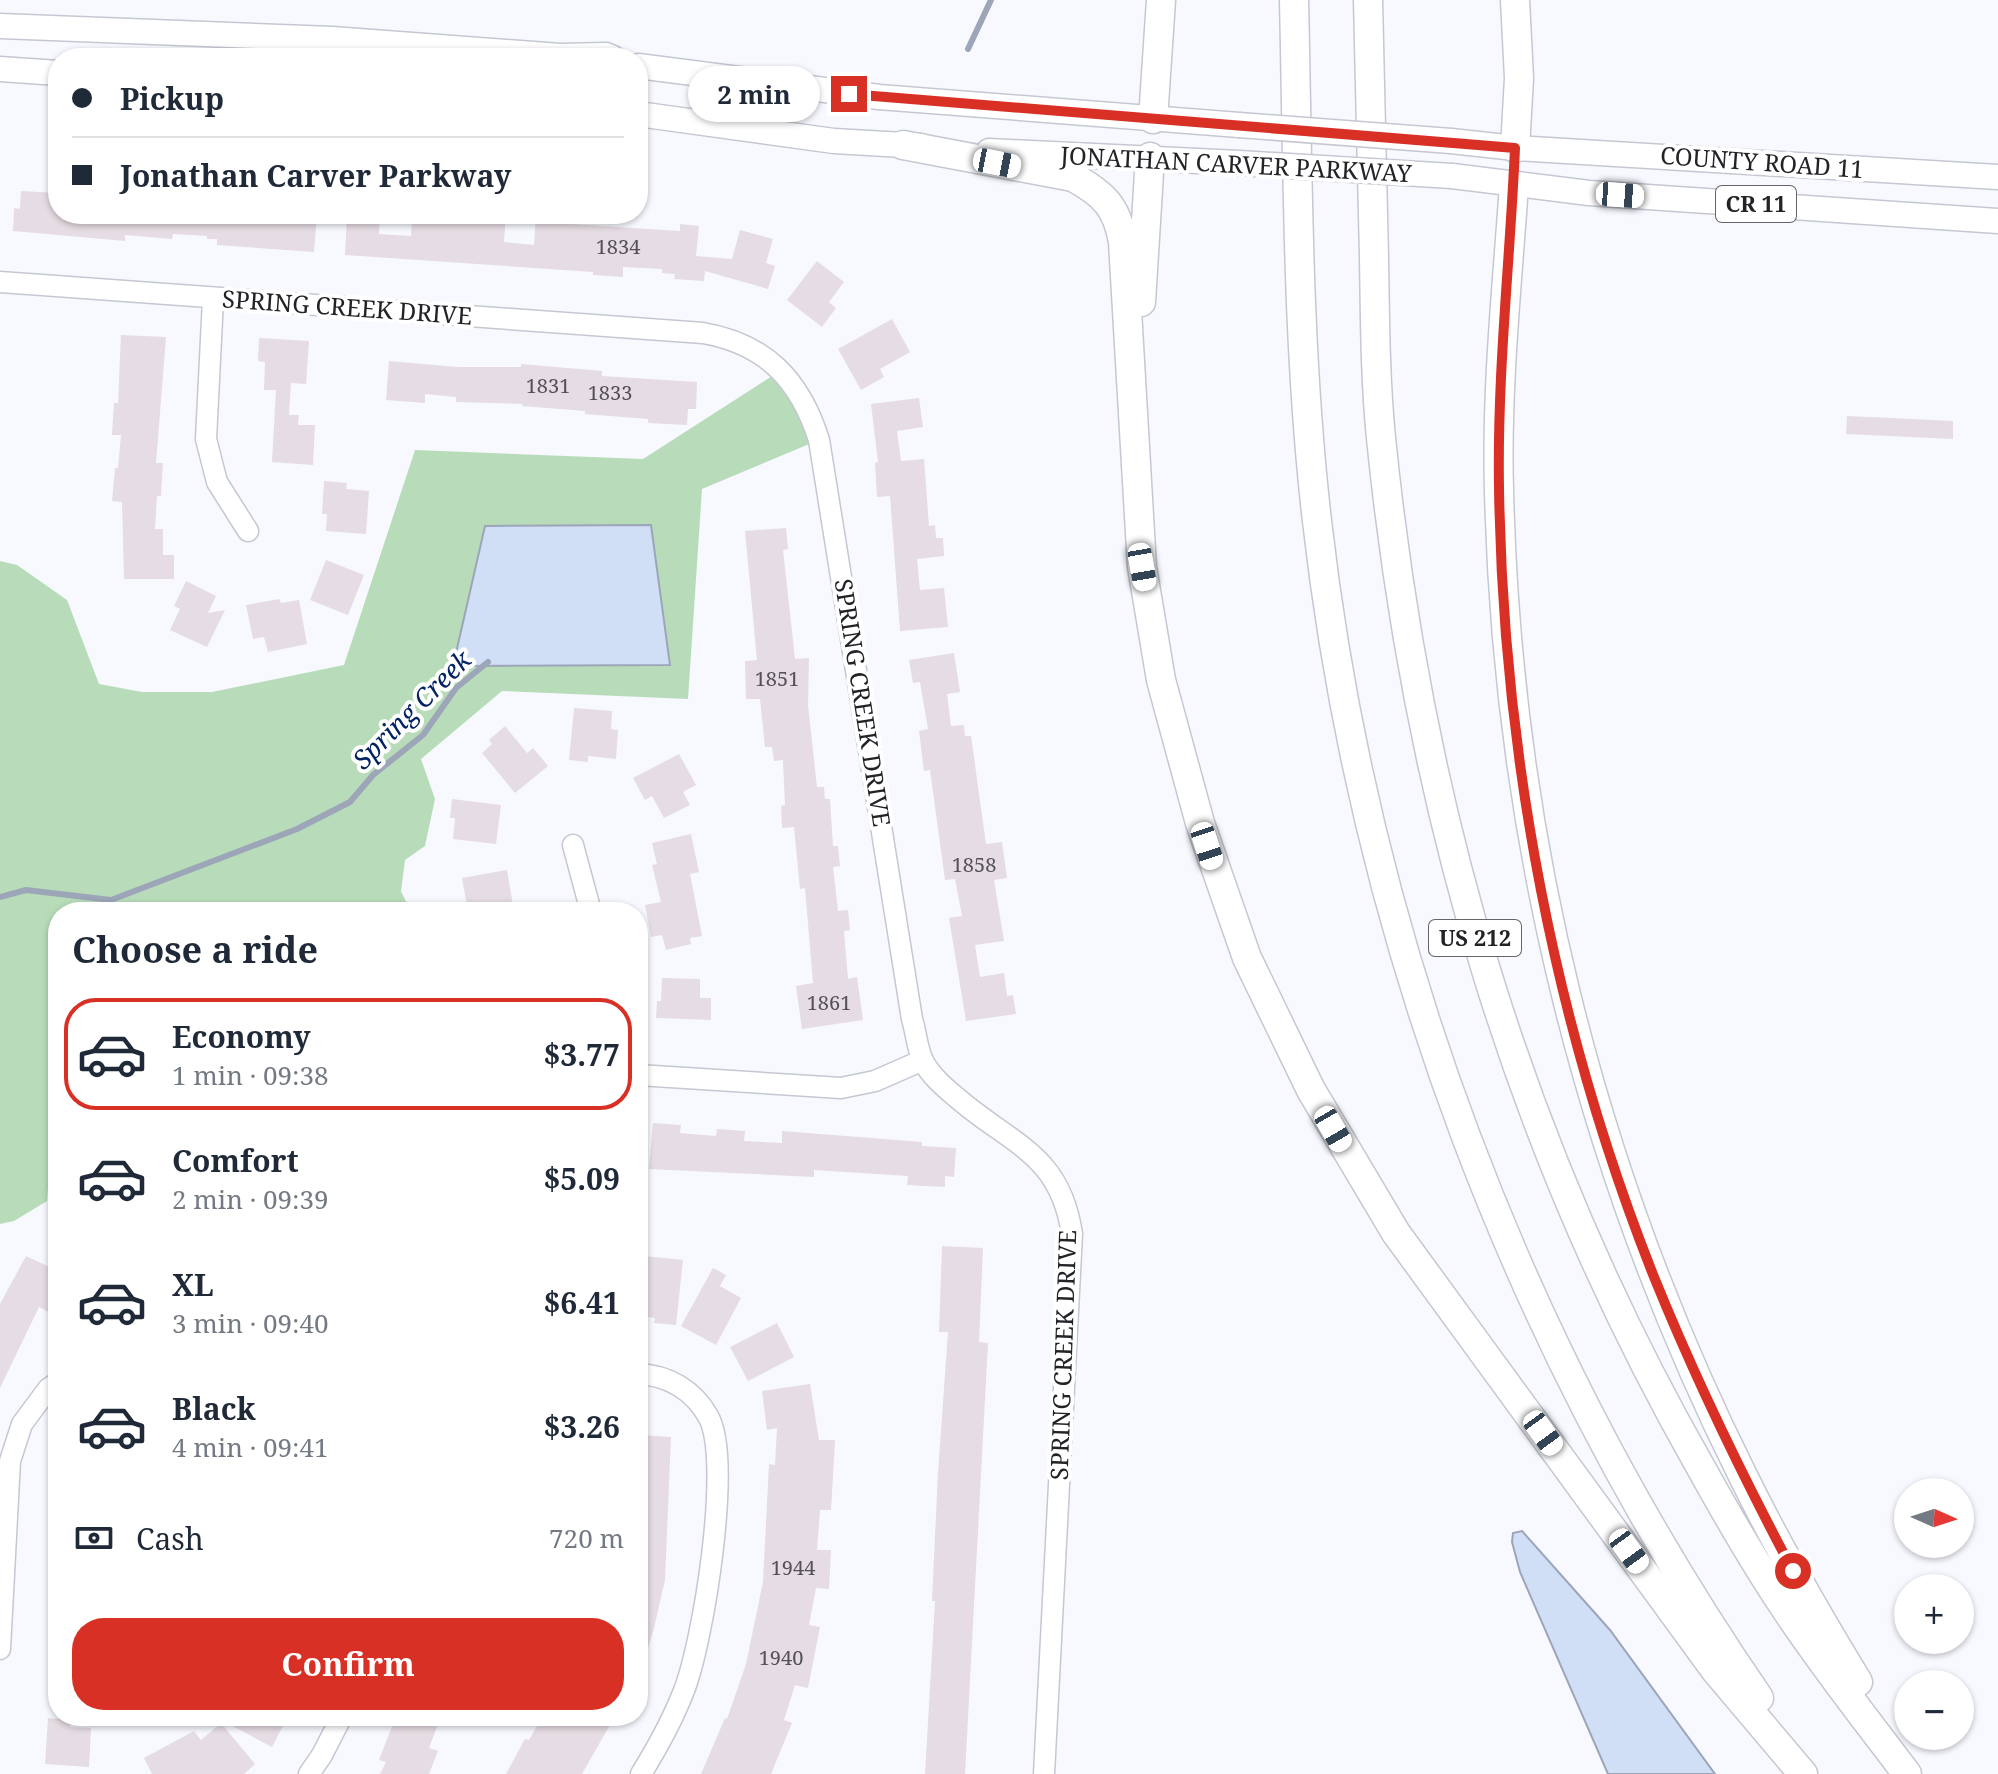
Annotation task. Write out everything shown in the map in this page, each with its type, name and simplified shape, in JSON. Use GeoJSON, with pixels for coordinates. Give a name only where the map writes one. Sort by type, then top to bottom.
{"type":"FeatureCollection","features":[{"type":"Feature","properties":{"kind":"highway"},"geometry":{"type":"LineString","coordinates":[[1153,119],[1161,0]]}},
{"type":"Feature","properties":{"kind":"highway","name":"US 212"},"geometry":{"type":"LineString","coordinates":[[1294,0],[1302,344],[1317,523],[1331,624],[1365,805],[1411,978],[1442,1073],[1541,1318],[1628,1486],[1715,1632],[1811,1774]]}},
{"type":"Feature","properties":{"kind":"highway","name":"US 212"},"geometry":{"type":"LineString","coordinates":[[1368,0],[1380,432],[1402,614],[1436,790],[1481,962],[1545,1145],[1573,1213],[1649,1375],[1735,1529],[1783,1605],[1907,1774]]}},
{"type":"Feature","properties":{"kind":"highway"},"geometry":{"type":"LineString","coordinates":[[1515,0],[1519,78],[1515,148]]}},
{"type":"Feature","properties":{"kind":"highway"},"geometry":{"type":"LineString","coordinates":[[903,145],[1073,177],[1099,191],[1119,218],[1123,242],[1142,567],[1161,680],[1200,823],[1247,958],[1311,1090],[1396,1233],[1716,1671],[1803,1774]]}},
{"type":"Feature","properties":{"kind":"highway"},"geometry":{"type":"LineString","coordinates":[[1136,475],[1139,343],[1150,157]]}},
{"type":"Feature","properties":{"kind":"highway"},"geometry":{"type":"LineString","coordinates":[[1514,185],[1499,426],[1499,489],[1508,656],[1527,805],[1543,893],[1577,1043],[1604,1133],[1654,1275],[1736,1462],[1806,1595],[1867,1698],[1907,1774]]}},
{"type":"Feature","properties":{"kind":"main road"},"geometry":{"type":"LineString","coordinates":[[0,26],[332,39],[453,48]]}},
{"type":"Feature","properties":{"kind":"main road","name":"JONATHAN CARVER PARKWAY"},"geometry":{"type":"LineString","coordinates":[[648,67],[879,97],[1239,125]]}},
{"type":"Feature","properties":{"kind":"main road"},"geometry":{"type":"LineString","coordinates":[[0,69],[48,72]]}},
{"type":"Feature","properties":{"kind":"main road","name":"JONATHAN CARVER PARKWAY"},"geometry":{"type":"LineString","coordinates":[[648,115],[834,141],[1452,176]]}},
{"type":"Feature","properties":{"kind":"main road"},"geometry":{"type":"LineString","coordinates":[[1150,157],[1153,119]]}},
{"type":"Feature","properties":{"kind":"main road","name":"COUNTY ROAD 11"},"geometry":{"type":"LineString","coordinates":[[1239,125],[1515,148],[1998,177]]}},
{"type":"Feature","properties":{"kind":"main road"},"geometry":{"type":"LineString","coordinates":[[1514,185],[1515,148]]}},
{"type":"Feature","properties":{"kind":"main road","name":"COUNTY ROAD 11"},"geometry":{"type":"LineString","coordinates":[[1452,176],[1589,193],[1998,221]]}},
{"type":"Feature","properties":{"kind":"street","name":"SPRING CREEK DRIVE"},"geometry":{"type":"LineString","coordinates":[[0,282],[703,333],[724,337],[764,356],[797,389],[810,412],[819,440],[912,1019],[923,1060],[938,1081],[964,1104],[1040,1161],[1057,1183],[1068,1210],[1072,1234],[1044,1774]]}},
{"type":"Feature","properties":{"kind":"street"},"geometry":{"type":"LineString","coordinates":[[213,299],[206,439],[217,482],[248,531]]}},
{"type":"Feature","properties":{"kind":"street"},"geometry":{"type":"LineString","coordinates":[[573,845],[588,902]]}},
{"type":"Feature","properties":{"kind":"street"},"geometry":{"type":"LineString","coordinates":[[648,1076],[841,1088],[875,1081],[923,1060]]}},
{"type":"Feature","properties":{"kind":"street"},"geometry":{"type":"LineString","coordinates":[[641,1774],[658,1747],[684,1691],[699,1640],[712,1560],[718,1449],[709,1418],[691,1395],[671,1381],[648,1376]]}},
{"type":"Feature","properties":{"kind":"street"},"geometry":{"type":"LineString","coordinates":[[0,1649],[10,1461],[22,1424],[48,1389]]}},
{"type":"Feature","properties":{"kind":"street"},"geometry":{"type":"LineString","coordinates":[[309,1774],[337,1726]]}},
{"type":"Feature","properties":{"kind":"green space"},"geometry":{"type":"Polygon","coordinates":[[[780,371],[819,440],[702,489],[688,699],[502,691],[421,759],[435,799],[425,846],[405,860],[401,891],[406,902],[48,902],[47,1201],[14,1221],[0,1224],[0,561],[17,565],[67,600],[99,684],[142,692],[212,692],[344,665],[415,450],[643,459],[780,371]]]}},
{"type":"Feature","properties":{"kind":"water"},"geometry":{"type":"Polygon","coordinates":[[[651,525],[670,665],[453,666],[485,526],[651,525]]]}},
{"type":"Feature","properties":{"kind":"water"},"geometry":{"type":"Polygon","coordinates":[[[1522,1531],[1610,1630],[1715,1774],[1608,1774],[1520,1572],[1512,1542],[1513,1533],[1522,1531]]]}},
{"type":"Feature","properties":{"kind":"building"},"geometry":{"type":"Polygon","coordinates":[[[21,191],[48,192],[48,224],[316,224],[314,252],[217,245],[217,239],[207,239],[207,236],[173,234],[172,239],[125,235],[125,241],[13,231],[14,208],[20,209],[21,191]]]}},
{"type":"Feature","properties":{"kind":"building"},"geometry":{"type":"Polygon","coordinates":[[[347,224],[380,224],[379,234],[411,236],[412,224],[505,224],[504,242],[534,245],[535,224],[680,231],[680,224],[699,226],[696,256],[732,259],[740,230],[773,239],[766,263],[775,266],[768,289],[705,271],[704,281],[674,279],[675,274],[662,273],[662,269],[623,267],[623,277],[593,275],[593,272],[345,255],[347,224]]]}},
{"type":"Feature","properties":{"kind":"building"},"geometry":{"type":"Polygon","coordinates":[[[817,261],[844,282],[829,302],[836,308],[822,327],[787,300],[817,261]]]}},
{"type":"Feature","properties":{"kind":"building"},"geometry":{"type":"Polygon","coordinates":[[[892,319],[910,352],[880,369],[884,377],[861,390],[838,349],[892,319]]]}},
{"type":"Feature","properties":{"kind":"building"},"geometry":{"type":"Polygon","coordinates":[[[121,335],[166,337],[156,463],[163,463],[155,529],[163,529],[163,555],[174,555],[174,579],[124,579],[122,502],[112,501],[121,435],[112,435],[114,403],[118,403],[121,335]]]}},
{"type":"Feature","properties":{"kind":"building"},"geometry":{"type":"Polygon","coordinates":[[[259,338],[309,341],[306,384],[291,383],[289,415],[299,415],[298,425],[315,425],[313,465],[272,462],[276,390],[264,390],[265,362],[258,361],[259,338]]]}},
{"type":"Feature","properties":{"kind":"building"},"geometry":{"type":"Polygon","coordinates":[[[389,361],[457,367],[521,367],[521,364],[602,371],[602,376],[697,382],[696,409],[688,409],[687,425],[648,423],[648,419],[585,414],[585,411],[523,404],[456,402],[456,397],[425,394],[425,403],[386,400],[389,361]]]}},
{"type":"Feature","properties":{"kind":"building"},"geometry":{"type":"Polygon","coordinates":[[[919,398],[923,427],[897,431],[901,461],[924,459],[929,526],[935,525],[936,538],[943,538],[944,556],[917,559],[920,590],[944,588],[948,627],[900,631],[890,496],[877,497],[875,463],[878,462],[871,404],[919,398]]]}},
{"type":"Feature","properties":{"kind":"building"},"geometry":{"type":"Polygon","coordinates":[[[1847,416],[1953,421],[1953,439],[1846,434],[1847,416]]]}},
{"type":"Feature","properties":{"kind":"building"},"geometry":{"type":"Polygon","coordinates":[[[324,481],[347,483],[346,489],[369,491],[366,534],[326,531],[327,514],[322,514],[324,481]]]}},
{"type":"Feature","properties":{"kind":"building"},"geometry":{"type":"Polygon","coordinates":[[[786,528],[788,549],[783,550],[795,659],[809,658],[808,705],[817,787],[824,787],[825,799],[830,799],[833,846],[838,846],[840,866],[833,867],[838,911],[848,910],[850,930],[844,931],[848,979],[857,977],[863,1020],[802,1029],[796,986],[813,983],[805,888],[800,889],[794,827],[782,828],[781,806],[785,805],[783,760],[774,761],[772,747],[765,747],[760,699],[746,699],[745,661],[757,660],[745,531],[786,528]]]}},
{"type":"Feature","properties":{"kind":"building"},"geometry":{"type":"Polygon","coordinates":[[[326,560],[364,575],[348,615],[310,600],[326,560]]]}},
{"type":"Feature","properties":{"kind":"building"},"geometry":{"type":"Polygon","coordinates":[[[186,581],[216,596],[208,613],[225,610],[207,647],[170,630],[180,609],[174,606],[186,581]]]}},
{"type":"Feature","properties":{"kind":"building"},"geometry":{"type":"Polygon","coordinates":[[[279,599],[281,603],[299,600],[307,644],[268,652],[264,637],[253,639],[246,605],[279,599]]]}},
{"type":"Feature","properties":{"kind":"building"},"geometry":{"type":"Polygon","coordinates":[[[954,653],[960,692],[947,694],[951,726],[964,725],[965,736],[971,736],[986,844],[1002,842],[1007,878],[994,880],[1004,941],[975,945],[980,977],[1004,973],[1007,996],[1013,995],[1016,1014],[966,1021],[949,918],[962,916],[955,879],[945,880],[930,770],[924,771],[919,731],[928,729],[920,682],[913,683],[909,660],[954,653]]]}},
{"type":"Feature","properties":{"kind":"building"},"geometry":{"type":"Polygon","coordinates":[[[574,708],[612,711],[611,729],[618,730],[616,759],[588,756],[588,762],[569,760],[574,708]]]}},
{"type":"Feature","properties":{"kind":"building"},"geometry":{"type":"Polygon","coordinates":[[[505,726],[527,753],[533,748],[548,766],[515,793],[482,753],[492,744],[489,740],[505,726]]]}},
{"type":"Feature","properties":{"kind":"building"},"geometry":{"type":"Polygon","coordinates":[[[679,754],[696,785],[683,792],[690,805],[664,818],[652,796],[645,800],[633,778],[679,754]]]}},
{"type":"Feature","properties":{"kind":"building"},"geometry":{"type":"Polygon","coordinates":[[[452,799],[501,805],[496,844],[453,839],[455,818],[450,818],[452,799]]]}},
{"type":"Feature","properties":{"kind":"building"},"geometry":{"type":"Polygon","coordinates":[[[691,834],[699,872],[690,874],[702,936],[690,938],[691,944],[666,950],[662,935],[651,937],[648,904],[661,902],[652,865],[657,864],[652,843],[691,834]]]}},
{"type":"Feature","properties":{"kind":"building"},"geometry":{"type":"Polygon","coordinates":[[[507,870],[512,902],[466,902],[462,878],[507,870]]]}},
{"type":"Feature","properties":{"kind":"building"},"geometry":{"type":"Polygon","coordinates":[[[662,978],[700,979],[700,998],[711,998],[711,1020],[656,1018],[657,1001],[661,1001],[662,978]]]}},
{"type":"Feature","properties":{"kind":"building"},"geometry":{"type":"Polygon","coordinates":[[[653,1123],[681,1125],[680,1133],[716,1136],[717,1129],[745,1131],[744,1141],[782,1143],[782,1131],[922,1142],[922,1146],[956,1148],[954,1177],[945,1176],[945,1187],[907,1185],[908,1176],[814,1170],[814,1177],[649,1169],[653,1123]]]}},
{"type":"Feature","properties":{"kind":"building"},"geometry":{"type":"Polygon","coordinates":[[[942,1246],[983,1248],[979,1342],[988,1343],[965,1774],[925,1774],[935,1601],[932,1601],[938,1473],[948,1332],[939,1332],[942,1246]]]}},
{"type":"Feature","properties":{"kind":"building"},"geometry":{"type":"Polygon","coordinates":[[[26,1256],[48,1266],[48,1312],[39,1307],[0,1388],[0,1304],[26,1256]]]}},
{"type":"Feature","properties":{"kind":"building"},"geometry":{"type":"Polygon","coordinates":[[[648,1256],[683,1260],[676,1325],[654,1323],[655,1318],[648,1317],[648,1256]]]}},
{"type":"Feature","properties":{"kind":"building"},"geometry":{"type":"Polygon","coordinates":[[[713,1268],[726,1275],[720,1286],[741,1298],[716,1345],[681,1326],[713,1268]]]}},
{"type":"Feature","properties":{"kind":"building"},"geometry":{"type":"Polygon","coordinates":[[[777,1323],[794,1357],[748,1381],[730,1347],[777,1323]]]}},
{"type":"Feature","properties":{"kind":"building"},"geometry":{"type":"Polygon","coordinates":[[[810,1384],[819,1440],[835,1440],[831,1510],[820,1510],[817,1550],[831,1550],[829,1589],[816,1588],[809,1625],[820,1627],[808,1688],[795,1685],[784,1720],[792,1723],[771,1774],[701,1774],[727,1719],[746,1664],[763,1582],[769,1464],[775,1465],[777,1428],[767,1430],[762,1391],[810,1384]]]}},
{"type":"Feature","properties":{"kind":"building"},"geometry":{"type":"Polygon","coordinates":[[[648,1436],[671,1437],[665,1580],[648,1648],[648,1436]]]}},
{"type":"Feature","properties":{"kind":"building"},"geometry":{"type":"Polygon","coordinates":[[[48,1718],[48,1726],[91,1728],[89,1767],[45,1764],[48,1718]]]}},
{"type":"Feature","properties":{"kind":"building"},"geometry":{"type":"Polygon","coordinates":[[[217,1726],[223,1726],[255,1764],[244,1774],[152,1774],[144,1758],[194,1731],[201,1740],[217,1726]]]}},
{"type":"Feature","properties":{"kind":"building"},"geometry":{"type":"Polygon","coordinates":[[[233,1726],[283,1726],[272,1747],[233,1726]]]}},
{"type":"Feature","properties":{"kind":"building"},"geometry":{"type":"Polygon","coordinates":[[[392,1726],[437,1726],[429,1748],[438,1751],[429,1774],[380,1774],[386,1762],[379,1760],[392,1726]]]}},
{"type":"Feature","properties":{"kind":"building"},"geometry":{"type":"Polygon","coordinates":[[[537,1726],[609,1726],[582,1774],[506,1774],[525,1739],[529,1740],[537,1726]]]}},
{"type":"Feature","properties":{"kind":"waterway","name":"Spring Creek"},"geometry":{"type":"LineString","coordinates":[[968,49],[991,0]]}},
{"type":"Feature","properties":{"kind":"waterway","name":"Spring Creek"},"geometry":{"type":"LineString","coordinates":[[0,897],[26,890],[111,900],[297,829],[350,802],[373,775],[423,735],[456,688],[488,662]]}},
{"type":"Feature","properties":{"kind":"route"},"geometry":{"type":"LineString","coordinates":[[849,94],[1515,148],[1499,426],[1502,572],[1514,707],[1543,893],[1577,1043],[1654,1275],[1742,1475],[1793,1571]]}}]}
